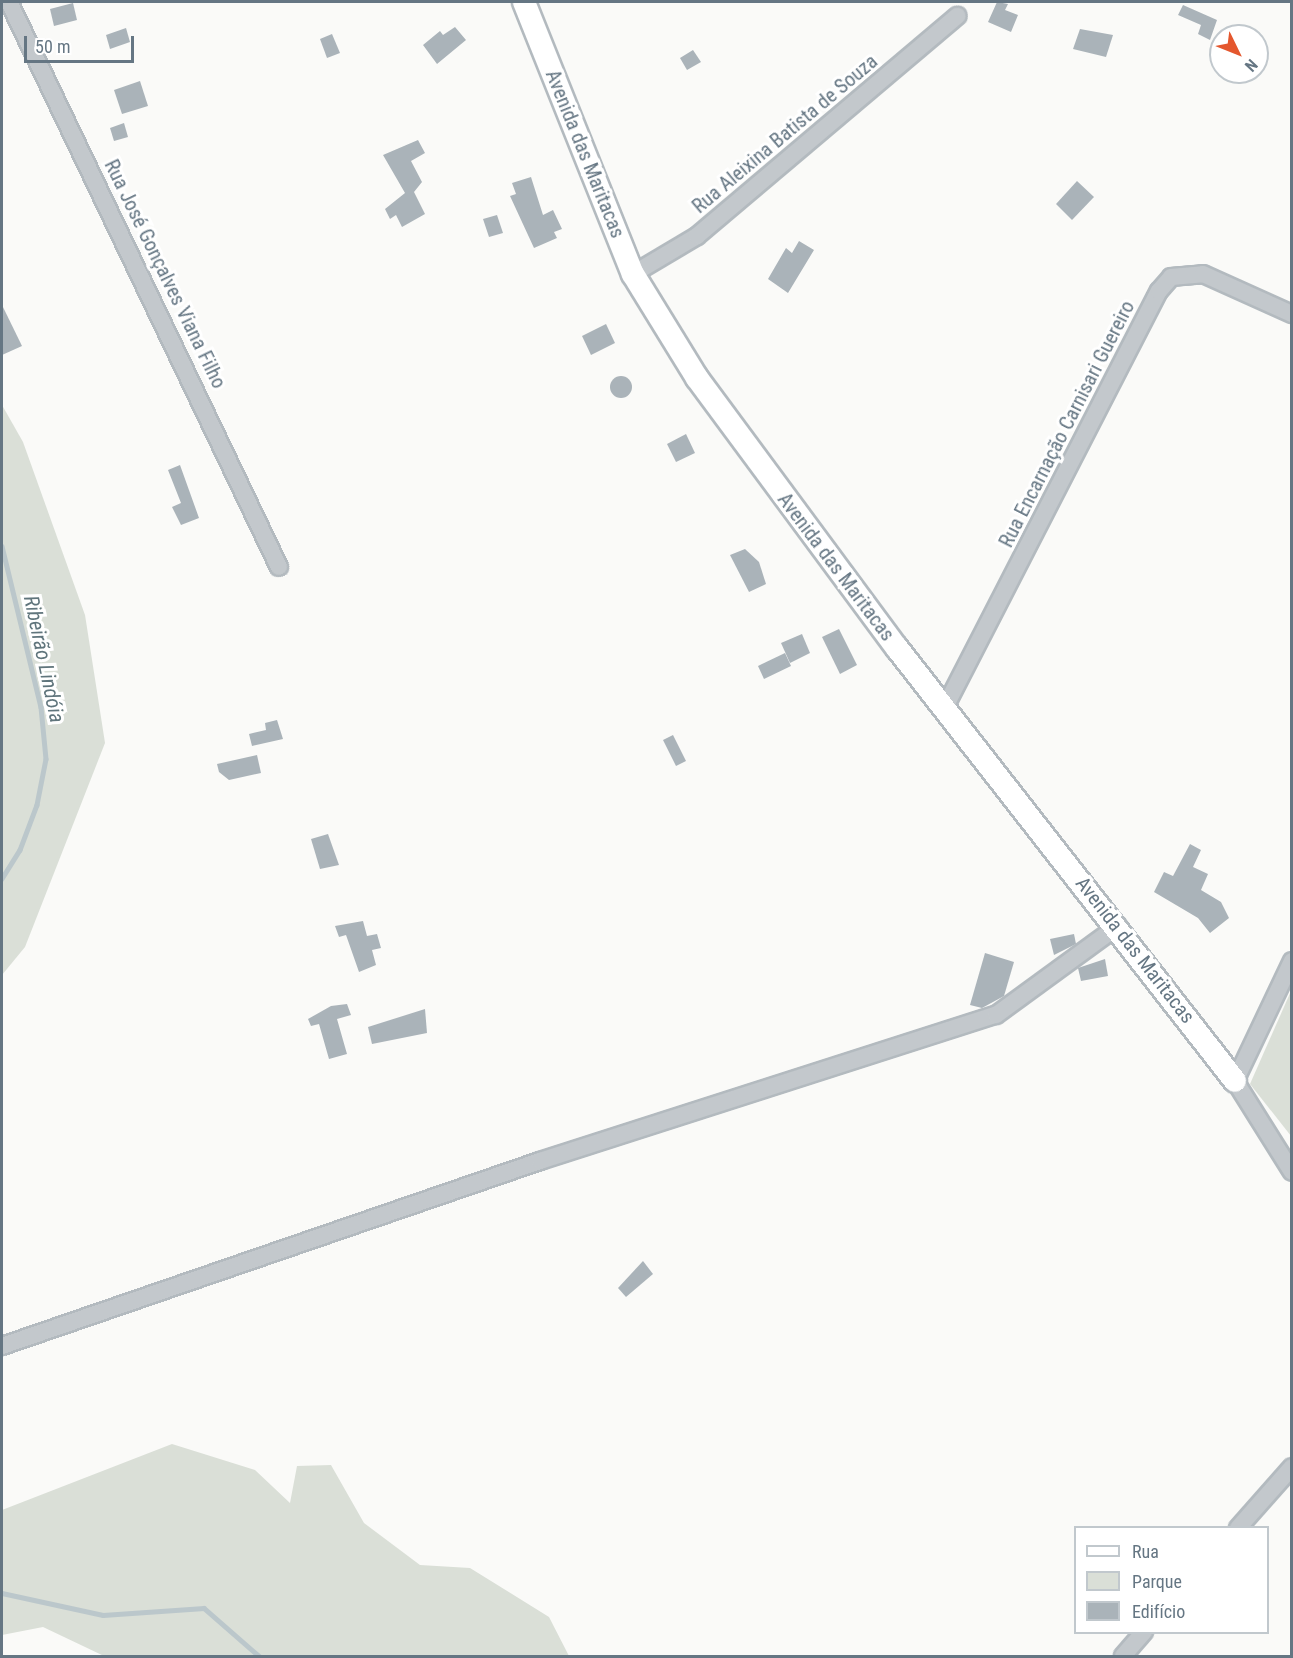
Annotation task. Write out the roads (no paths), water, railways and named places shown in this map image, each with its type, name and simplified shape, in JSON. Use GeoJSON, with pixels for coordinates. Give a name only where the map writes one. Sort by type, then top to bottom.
{"type":"FeatureCollection","features":[{"type":"Feature","properties":{"kind":"street","name":"Rua José Gonçalves Viana Filho"},"geometry":{"type":"LineString","coordinates":[[9,2],[279,567]]}},
{"type":"Feature","properties":{"kind":"street","name":"Avenida das Maritacas"},"geometry":{"type":"LineString","coordinates":[[524,2],[633,273],[698,378],[816,542],[1118,927],[1235,1081]]}},
{"type":"Feature","properties":{"kind":"street","name":"Rua Aleixina Batista de Souza"},"geometry":{"type":"LineString","coordinates":[[633,273],[697,236],[957,16]]}},
{"type":"Feature","properties":{"kind":"street","name":"Rua Encarnação Carnisari Guereiro"},"geometry":{"type":"LineString","coordinates":[[945,707],[1159,291],[1171,276],[1203,274],[1292,314]]}},
{"type":"Feature","properties":{"kind":"street"},"geometry":{"type":"LineString","coordinates":[[2,1346],[540,1161],[996,1016],[1118,927]]}},
{"type":"Feature","properties":{"kind":"street"},"geometry":{"type":"LineString","coordinates":[[1292,961],[1235,1081],[1292,1172]]}},
{"type":"Feature","properties":{"kind":"street"},"geometry":{"type":"LineString","coordinates":[[1239,1526],[1292,1467]]}},
{"type":"Feature","properties":{"kind":"street"},"geometry":{"type":"LineString","coordinates":[[1123,1656],[1142,1634]]}},
{"type":"Feature","properties":{"kind":"waterway","name":"Ribeirão Lindóia"},"geometry":{"type":"LineString","coordinates":[[2,546],[41,707],[46,759],[37,805],[20,850],[2,879]]}},
{"type":"Feature","properties":{"kind":"waterway","name":"Ribeirão Lindóia"},"geometry":{"type":"LineString","coordinates":[[2,1593],[103,1615],[204,1608],[259,1656]]}}]}
